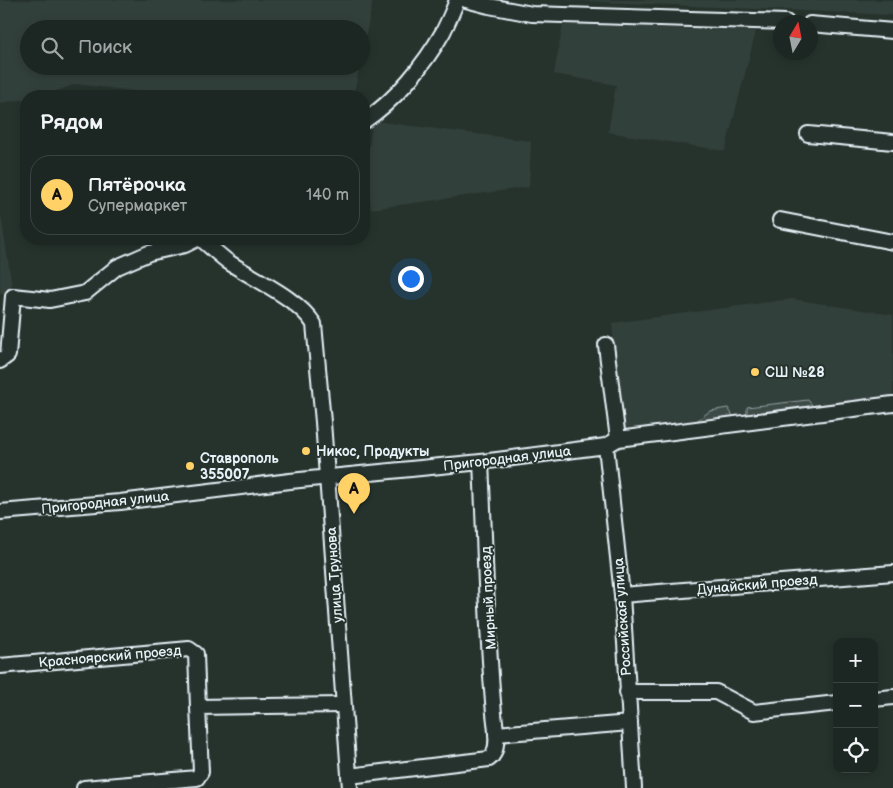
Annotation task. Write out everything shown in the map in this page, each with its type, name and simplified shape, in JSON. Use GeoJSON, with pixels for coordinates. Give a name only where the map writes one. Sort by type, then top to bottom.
{"type":"FeatureCollection","features":[{"type":"Feature","properties":{"kind":"street"},"geometry":{"type":"LineString","coordinates":[[370,118],[390,101],[421,65],[443,32],[457,0]]}},
{"type":"Feature","properties":{"kind":"street"},"geometry":{"type":"LineString","coordinates":[[466,0],[532,14],[773,22]]}},
{"type":"Feature","properties":{"kind":"street"},"geometry":{"type":"LineString","coordinates":[[818,25],[893,31]]}},
{"type":"Feature","properties":{"kind":"street"},"geometry":{"type":"LineString","coordinates":[[808,134],[893,142]]}},
{"type":"Feature","properties":{"kind":"street"},"geometry":{"type":"LineString","coordinates":[[780,220],[893,242]]}},
{"type":"Feature","properties":{"kind":"street"},"geometry":{"type":"LineString","coordinates":[[0,361],[8,356],[13,296],[50,300],[85,293],[117,267],[149,254],[185,245]]}},
{"type":"Feature","properties":{"kind":"street","name":"улица Трунова"},"geometry":{"type":"LineString","coordinates":[[208,245],[227,261],[299,307],[314,324],[323,422],[349,782]]}},
{"type":"Feature","properties":{"kind":"street","name":"Российская улица"},"geometry":{"type":"LineString","coordinates":[[606,345],[634,788]]}},
{"type":"Feature","properties":{"kind":"street","name":"Пригородная улица"},"geometry":{"type":"LineString","coordinates":[[0,512],[120,502],[327,477],[481,462],[612,442],[893,404]]}},
{"type":"Feature","properties":{"kind":"street","name":"Мирный проезд"},"geometry":{"type":"LineString","coordinates":[[349,782],[489,759],[494,756],[496,751],[496,734],[481,462]]}},
{"type":"Feature","properties":{"kind":"street","name":"Дунайский проезд"},"geometry":{"type":"LineString","coordinates":[[622,595],[893,573]]}},
{"type":"Feature","properties":{"kind":"street","name":"Красноярский проезд"},"geometry":{"type":"LineString","coordinates":[[0,666],[189,649],[196,654],[201,772],[197,778],[84,788]]}},
{"type":"Feature","properties":{"kind":"street"},"geometry":{"type":"LineString","coordinates":[[627,692],[716,692],[754,712],[833,703]]}},
{"type":"Feature","properties":{"kind":"street"},"geometry":{"type":"LineString","coordinates":[[878,699],[893,697]]}},
{"type":"Feature","properties":{"kind":"street"},"geometry":{"type":"LineString","coordinates":[[198,707],[343,705]]}},
{"type":"Feature","properties":{"kind":"street"},"geometry":{"type":"LineString","coordinates":[[496,734],[630,723]]}},
{"type":"Feature","properties":{"kind":"shaded area"},"geometry":{"type":"Polygon","coordinates":[[[0,0],[373,0],[369,20],[20,20],[20,75],[358,75],[354,90],[124,90],[76,84],[60,90],[20,90],[20,100],[0,103],[0,0]]]}},
{"type":"Feature","properties":{"kind":"shaded area"},"geometry":{"type":"Polygon","coordinates":[[[561,0],[893,0],[893,15],[561,0]]]}},
{"type":"Feature","properties":{"kind":"shaded area"},"geometry":{"type":"Polygon","coordinates":[[[563,24],[756,31],[725,151],[608,132],[616,85],[554,74],[563,24]]]}},
{"type":"Feature","properties":{"kind":"shaded area"},"geometry":{"type":"Polygon","coordinates":[[[373,121],[531,141],[529,187],[371,209],[370,140],[373,121]]]}},
{"type":"Feature","properties":{"kind":"shaded area"},"geometry":{"type":"Polygon","coordinates":[[[0,210],[13,292],[0,293],[0,210]]]}},
{"type":"Feature","properties":{"kind":"shaded area","name":"СШ №28"},"geometry":{"type":"Polygon","coordinates":[[[792,299],[893,315],[893,400],[623,433],[612,323],[792,299]]]}},
{"type":"Feature","properties":{"kind":"shaded area"},"geometry":{"type":"Polygon","coordinates":[[[808,400],[813,406],[811,409],[747,417],[747,407],[808,400]]]}},
{"type":"Feature","properties":{"kind":"shaded area"},"geometry":{"type":"Polygon","coordinates":[[[728,408],[735,419],[691,425],[710,411],[728,408]]]}},
{"type":"Feature","properties":{"kind":"place","name":"СШ №28"},"geometry":{"type":"Point","coordinates":[755,372]}},
{"type":"Feature","properties":{"kind":"place","name":"Никос, Продукты"},"geometry":{"type":"Point","coordinates":[306,451]}},
{"type":"Feature","properties":{"kind":"place","name":"Ставрополь 355007"},"geometry":{"type":"Point","coordinates":[190,466]}},
{"type":"Feature","properties":{"kind":"place","name":"Пятёрочка"},"geometry":{"type":"Point","coordinates":[354,514]}}]}
